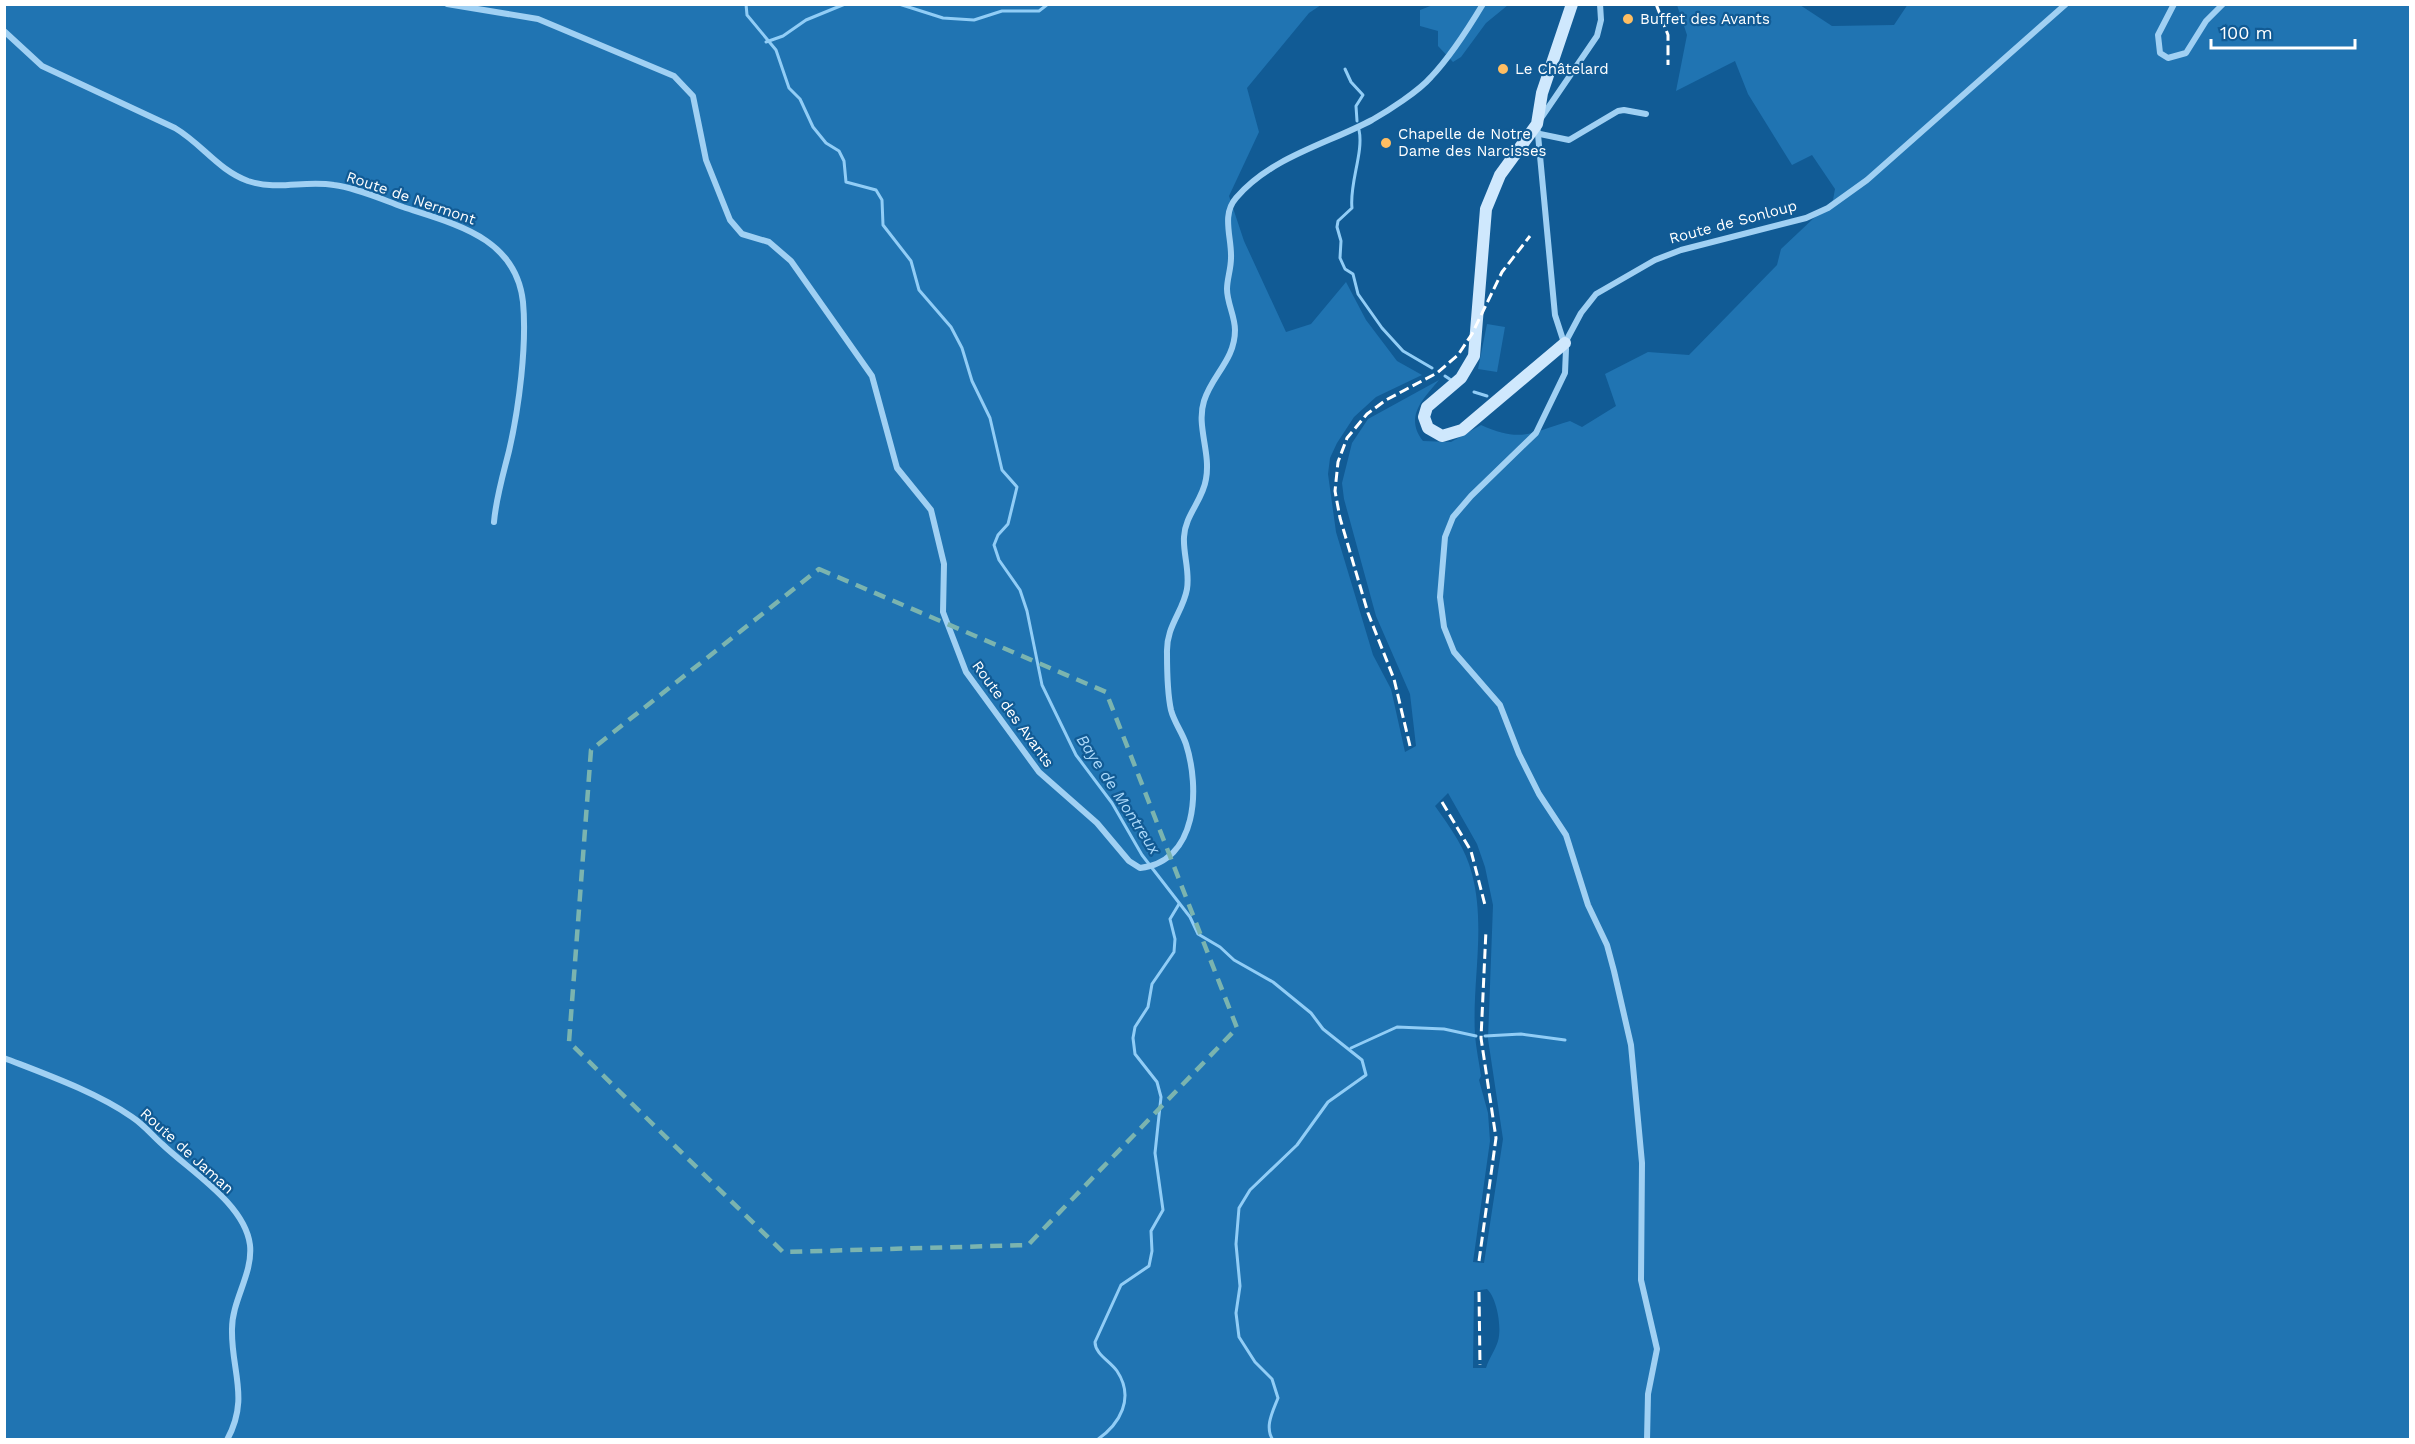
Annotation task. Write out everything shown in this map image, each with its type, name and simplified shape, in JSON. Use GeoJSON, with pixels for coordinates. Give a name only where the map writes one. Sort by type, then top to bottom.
{"type":"FeatureCollection","features":[{"type":"Feature","properties":{"kind":"street","name":"Route des Avants"},"geometry":{"type":"LineString","coordinates":[[447,4],[538,19],[674,75],[687,87],[693,96],[706,160],[730,220],[742,234],[770,242],[791,261],[872,376],[897,468],[931,510],[944,564],[943,612],[966,672],[1039,772],[1097,823],[1129,861],[1140,868],[1153,866],[1171,856],[1182,843],[1187,832],[1192,794],[1189,756],[1171,711],[1167,639],[1186,592],[1184,535],[1187,522],[1206,481],[1208,453],[1201,414],[1204,400],[1228,362],[1235,339],[1236,328],[1227,289],[1232,260],[1228,217],[1230,208],[1241,192],[1278,166],[1317,144],[1373,120],[1430,79],[1483,4]]}},
{"type":"Feature","properties":{"kind":"street"},"geometry":{"type":"LineString","coordinates":[[1572,4],[1542,93],[1538,129],[1555,315],[1565,343],[1566,369],[1536,433],[1471,496],[1449,527],[1445,537],[1440,597],[1444,627],[1454,652],[1500,705],[1519,754],[1539,794],[1566,834],[1588,905],[1607,945],[1614,971],[1631,1045],[1642,1170],[1641,1280],[1657,1349],[1648,1394],[1647,1440]]}},
{"type":"Feature","properties":{"kind":"street"},"geometry":{"type":"LineString","coordinates":[[1538,129],[1597,36],[1601,20],[1600,4]]}},
{"type":"Feature","properties":{"kind":"street","name":"Route de Sonloup"},"geometry":{"type":"LineString","coordinates":[[1538,129],[1500,175],[1490,198],[1484,222],[1474,356],[1461,378],[1427,407],[1424,417],[1428,428],[1442,436],[1462,430],[1565,343],[1581,313],[1596,294],[1648,263],[1681,250],[1806,218],[1828,208],[1867,180],[2066,4]]}},
{"type":"Feature","properties":{"kind":"street"},"geometry":{"type":"LineString","coordinates":[[2174,4],[2157,39],[2160,53],[2168,58],[2186,53],[2206,21],[2223,4]]}},
{"type":"Feature","properties":{"kind":"street","name":"Route de Nermont"},"geometry":{"type":"LineString","coordinates":[[4,31],[42,66],[175,128],[195,141],[225,170],[248,180],[277,187],[325,184],[346,187],[464,228],[495,245],[509,262],[518,282],[523,303],[523,326],[518,399],[494,522]]}},
{"type":"Feature","properties":{"kind":"street"},"geometry":{"type":"LineString","coordinates":[[1538,129],[1569,140],[1618,111],[1646,114]]}},
{"type":"Feature","properties":{"kind":"street","name":"Route de Jaman"},"geometry":{"type":"LineString","coordinates":[[4,1058],[102,1099],[133,1117],[213,1188],[237,1214],[248,1235],[250,1258],[233,1314],[232,1345],[240,1393],[236,1420],[227,1440]]}},
{"type":"Feature","properties":{"kind":"highlighted area"},"geometry":{"type":"Polygon","coordinates":[[[819,569],[1106,692],[1237,1028],[1028,1245],[783,1252],[569,1042],[591,750],[819,569]]]}},
{"type":"Feature","properties":{"kind":"shaded area"},"geometry":{"type":"Polygon","coordinates":[[[1908,4],[2410,5],[2410,1439],[5,1440],[5,5],[1321,5],[1309,13],[1247,88],[1259,132],[1229,196],[1244,241],[1286,332],[1311,324],[1346,282],[1366,320],[1397,361],[1422,375],[1376,397],[1354,417],[1330,458],[1328,474],[1336,532],[1373,655],[1391,689],[1405,752],[1416,746],[1410,694],[1376,616],[1344,499],[1342,483],[1352,443],[1368,419],[1439,380],[1422,401],[1415,416],[1415,424],[1423,441],[1451,442],[1481,425],[1516,435],[1535,432],[1570,421],[1582,427],[1616,406],[1605,374],[1648,352],[1689,355],[1777,265],[1781,249],[1833,200],[1835,189],[1812,155],[1792,165],[1748,94],[1735,61],[1676,91],[1687,35],[1677,5],[1800,5],[1832,26],[1894,25],[1908,4]],[[1448,793],[1435,806],[1452,830],[1466,856],[1472,874],[1478,914],[1475,1035],[1481,1076],[1479,1080],[1488,1113],[1490,1141],[1473,1262],[1484,1263],[1503,1139],[1488,1039],[1493,905],[1485,867],[1477,844],[1448,793]],[[1487,1289],[1474,1291],[1473,1368],[1486,1368],[1497,1345],[1499,1335],[1496,1306],[1487,1289]]]}},
{"type":"Feature","properties":{"kind":"shaded area"},"geometry":{"type":"Polygon","coordinates":[[[1433,5],[1508,5],[1486,23],[1461,57],[1453,62],[1438,46],[1438,31],[1420,26],[1420,10],[1433,5]]]}},
{"type":"Feature","properties":{"kind":"shaded area"},"geometry":{"type":"Polygon","coordinates":[[[1487,324],[1505,327],[1497,372],[1478,369],[1487,324]]]}},
{"type":"Feature","properties":{"kind":"waterway","name":"Baye de Montreux"},"geometry":{"type":"LineString","coordinates":[[746,4],[747,15],[776,50],[789,88],[800,99],[813,127],[826,143],[839,151],[844,161],[846,182],[876,190],[882,200],[883,225],[911,261],[919,290],[951,327],[962,348],[972,381],[990,418],[1002,470],[1017,487],[1008,524],[998,535],[994,545],[999,560],[1020,590],[1027,611],[1042,685],[1076,755],[1112,803],[1142,855],[1190,917],[1198,934],[1220,947],[1234,960],[1273,982],[1311,1013],[1323,1029],[1362,1060],[1366,1075],[1328,1102],[1297,1145],[1250,1190],[1239,1208],[1236,1244],[1240,1286],[1236,1313],[1239,1337],[1255,1362],[1272,1379],[1278,1398],[1269,1424],[1273,1440]]}},
{"type":"Feature","properties":{"kind":"waterway"},"geometry":{"type":"LineString","coordinates":[[766,42],[783,36],[806,20],[845,4]]}},
{"type":"Feature","properties":{"kind":"waterway"},"geometry":{"type":"LineString","coordinates":[[899,4],[943,18],[974,20],[1002,11],[1039,11],[1048,4]]}},
{"type":"Feature","properties":{"kind":"waterway"},"geometry":{"type":"LineString","coordinates":[[1345,69],[1351,82],[1363,95],[1356,106],[1357,121]]}},
{"type":"Feature","properties":{"kind":"waterway"},"geometry":{"type":"LineString","coordinates":[[1359,130],[1360,148],[1352,208],[1338,221],[1337,227],[1341,241],[1340,258],[1345,269],[1353,274],[1358,294],[1382,328],[1403,351],[1432,368]]}},
{"type":"Feature","properties":{"kind":"waterway"},"geometry":{"type":"LineString","coordinates":[[1445,376],[1451,380]]}},
{"type":"Feature","properties":{"kind":"waterway"},"geometry":{"type":"LineString","coordinates":[[1474,392],[1487,396]]}},
{"type":"Feature","properties":{"kind":"waterway"},"geometry":{"type":"LineString","coordinates":[[1097,1440],[1118,1418],[1125,1400],[1125,1391],[1117,1371],[1100,1354],[1095,1342],[1121,1285],[1149,1266],[1152,1251],[1151,1231],[1163,1210],[1155,1153],[1161,1097],[1157,1082],[1135,1054],[1133,1038],[1135,1027],[1148,1007],[1152,984],[1174,952],[1175,939],[1170,919],[1179,904]]}},
{"type":"Feature","properties":{"kind":"waterway"},"geometry":{"type":"LineString","coordinates":[[1351,1048],[1397,1027],[1444,1029],[1476,1036]]}},
{"type":"Feature","properties":{"kind":"waterway"},"geometry":{"type":"LineString","coordinates":[[1485,1036],[1521,1034],[1565,1040]]}},
{"type":"Feature","properties":{"kind":"railway"},"geometry":{"type":"LineString","coordinates":[[1656,4],[1668,35],[1668,65]]}},
{"type":"Feature","properties":{"kind":"railway"},"geometry":{"type":"LineString","coordinates":[[1410,746],[1394,679],[1368,613],[1340,518],[1335,491],[1338,462],[1347,438],[1367,414],[1386,400],[1437,373],[1458,355],[1472,334],[1502,272],[1530,236]]}},
{"type":"Feature","properties":{"kind":"railway"},"geometry":{"type":"LineString","coordinates":[[1442,802],[1471,851],[1485,905]]}},
{"type":"Feature","properties":{"kind":"railway"},"geometry":{"type":"LineString","coordinates":[[1479,1261],[1496,1138],[1481,1038],[1486,930]]}},
{"type":"Feature","properties":{"kind":"railway"},"geometry":{"type":"LineString","coordinates":[[1479,1292],[1480,1365]]}},
{"type":"Feature","properties":{"kind":"place","name":"Buffet des Avants"},"geometry":{"type":"Point","coordinates":[1628,19]}},
{"type":"Feature","properties":{"kind":"place","name":"Le Châtelard"},"geometry":{"type":"Point","coordinates":[1503,69]}},
{"type":"Feature","properties":{"kind":"place","name":"Chapelle de Notre Dame des Narcisses"},"geometry":{"type":"Point","coordinates":[1386,143]}}]}
